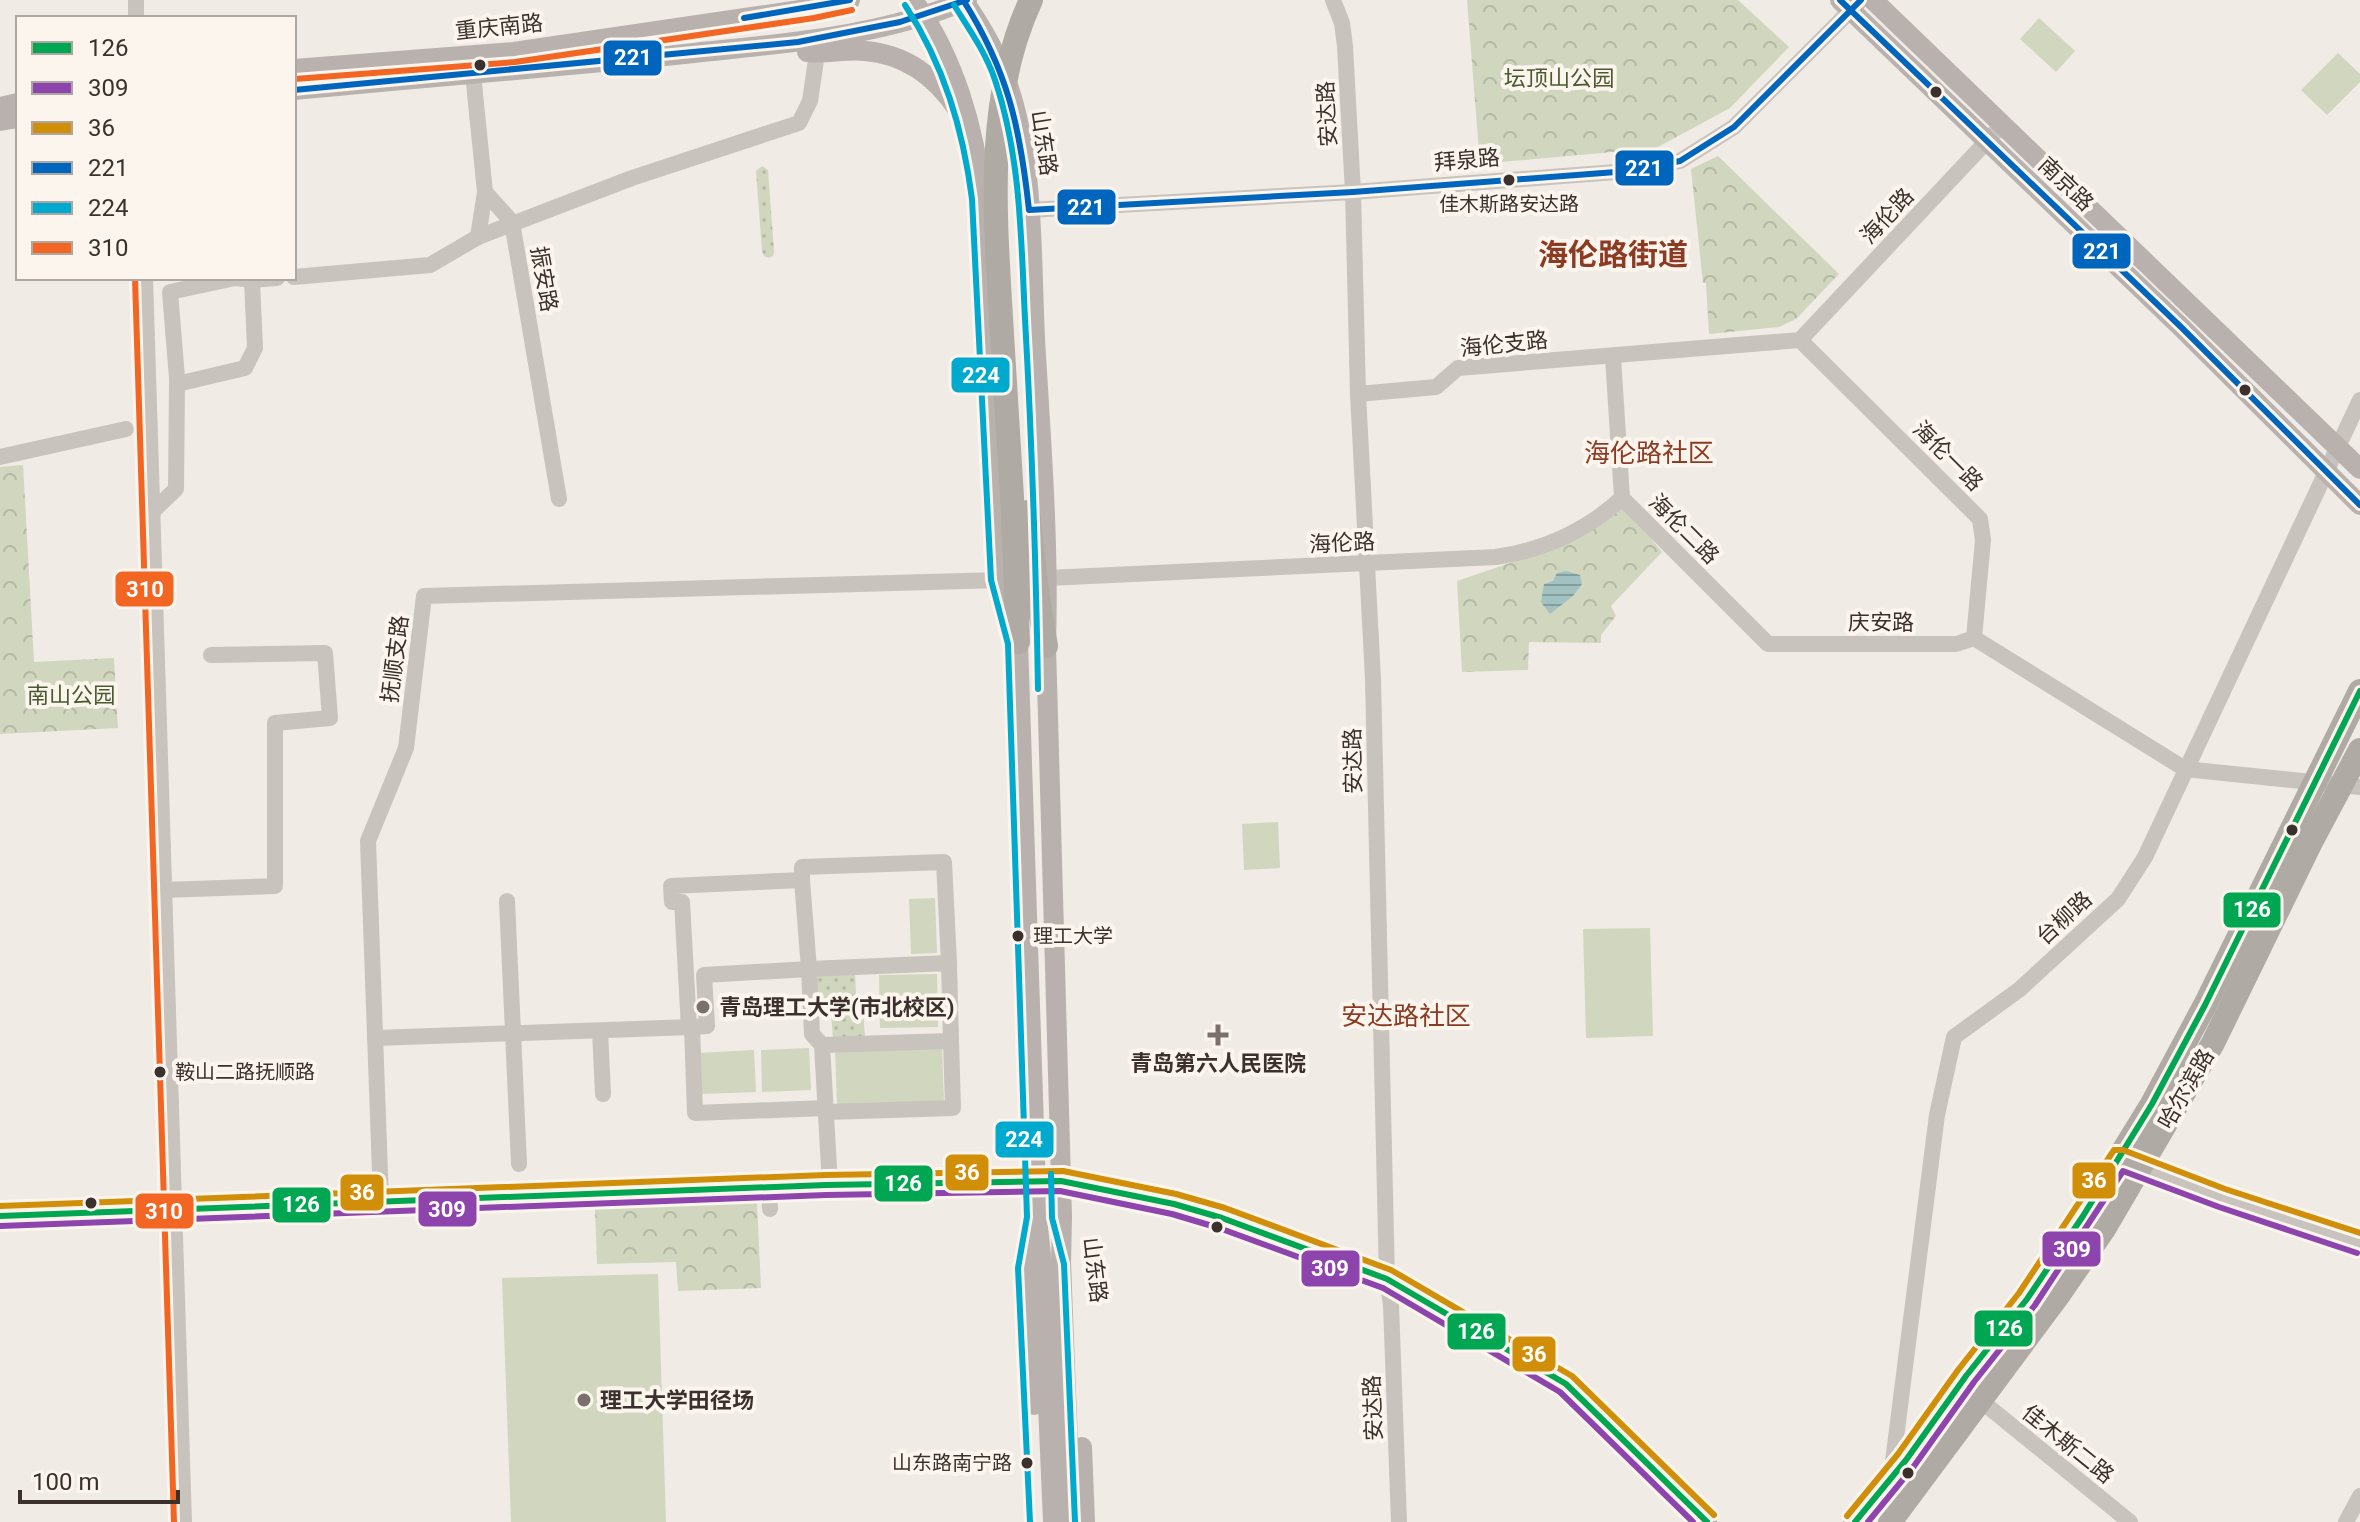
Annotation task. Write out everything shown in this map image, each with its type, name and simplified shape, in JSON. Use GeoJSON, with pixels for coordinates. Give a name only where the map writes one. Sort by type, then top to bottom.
{"type":"FeatureCollection","features":[{"type":"Feature","properties":{"kind":"highway"},"geometry":{"type":"LineString","coordinates":[[1034,0],[1021,22],[1007,69],[999,128],[996,191],[1020,512],[1046,646]]}},
{"type":"Feature","properties":{"kind":"highway"},"geometry":{"type":"LineString","coordinates":[[1018,642],[1020,512],[1010,192],[1013,131],[1021,73],[1034,27],[1046,0]]}},
{"type":"Feature","properties":{"kind":"highway","name":"哈尔滨路"},"geometry":{"type":"LineString","coordinates":[[1890,1522],[2069,1281],[2104,1229],[2152,1104],[2205,1005],[2360,691]]}},
{"type":"Feature","properties":{"kind":"highway","name":"哈尔滨路"},"geometry":{"type":"LineString","coordinates":[[1855,1522],[2130,1163],[2213,1043],[2351,786],[2360,750]]}},
{"type":"Feature","properties":{"kind":"main road","name":"重庆南路"},"geometry":{"type":"LineString","coordinates":[[296,69],[514,52],[850,0]]}},
{"type":"Feature","properties":{"kind":"main road","name":"重庆南路"},"geometry":{"type":"LineString","coordinates":[[296,90],[848,36],[919,8],[964,0]]}},
{"type":"Feature","properties":{"kind":"main road","name":"山东路"},"geometry":{"type":"LineString","coordinates":[[964,0],[1004,74],[1021,135],[1029,210],[1048,578],[1046,646],[1061,1262],[1071,1522]]}},
{"type":"Feature","properties":{"kind":"main road"},"geometry":{"type":"LineString","coordinates":[[1021,135],[1017,93],[1025,32],[1034,0]]}},
{"type":"Feature","properties":{"kind":"main road","name":"南京路"},"geometry":{"type":"LineString","coordinates":[[1873,0],[2360,469]]}},
{"type":"Feature","properties":{"kind":"main road","name":"南京路"},"geometry":{"type":"LineString","coordinates":[[1850,4],[1986,142],[2181,327],[2360,505]]}},
{"type":"Feature","properties":{"kind":"main road"},"geometry":{"type":"LineString","coordinates":[[919,8],[947,64],[972,131],[982,198],[1001,580],[1018,642],[1037,1218],[1042,1264],[1053,1522]]}},
{"type":"Feature","properties":{"kind":"main road"},"geometry":{"type":"LineString","coordinates":[[756,46],[817,53],[862,51],[902,60],[917,67],[945,92],[972,131]]}},
{"type":"Feature","properties":{"kind":"main road"},"geometry":{"type":"LineString","coordinates":[[0,1216],[769,1187],[829,1181],[1061,1181],[1174,1204],[1222,1218],[1387,1279],[1566,1384],[1707,1522]]}},
{"type":"Feature","properties":{"kind":"main road","name":"山东路"},"geometry":{"type":"LineString","coordinates":[[1062,1217],[1074,1263],[1085,1522]]}},
{"type":"Feature","properties":{"kind":"main road"},"geometry":{"type":"LineString","coordinates":[[1037,1218],[1028,1268],[1040,1522]]}},
{"type":"Feature","properties":{"kind":"street","name":"安达路"},"geometry":{"type":"LineString","coordinates":[[1333,0],[1342,23],[1345,46],[1353,192],[1358,394],[1368,564],[1387,1279],[1391,1305],[1399,1522]]}},
{"type":"Feature","properties":{"kind":"street","name":"拜泉路"},"geometry":{"type":"LineString","coordinates":[[1029,210],[1353,192],[1629,171],[1680,161],[1734,127],[1850,4]]}},
{"type":"Feature","properties":{"kind":"street"},"geometry":{"type":"LineString","coordinates":[[296,277],[430,265],[478,237],[512,222],[632,178],[799,123],[810,101],[817,53]]}},
{"type":"Feature","properties":{"kind":"street"},"geometry":{"type":"LineString","coordinates":[[473,74],[485,192],[478,237]]}},
{"type":"Feature","properties":{"kind":"street","name":"海伦路"},"geometry":{"type":"LineString","coordinates":[[1800,340],[2003,124]]}},
{"type":"Feature","properties":{"kind":"street","name":"振安路"},"geometry":{"type":"LineString","coordinates":[[485,192],[512,222],[559,499]]}},
{"type":"Feature","properties":{"kind":"street"},"geometry":{"type":"LineString","coordinates":[[145,280],[184,1522]]}},
{"type":"Feature","properties":{"kind":"street"},"geometry":{"type":"LineString","coordinates":[[154,510],[176,489],[177,384],[170,292],[235,280]]}},
{"type":"Feature","properties":{"kind":"street"},"geometry":{"type":"LineString","coordinates":[[177,384],[245,368],[255,348],[240,280]]}},
{"type":"Feature","properties":{"kind":"street"},"geometry":{"type":"LineString","coordinates":[[1613,357],[1800,340]]}},
{"type":"Feature","properties":{"kind":"street","name":"海伦一路"},"geometry":{"type":"LineString","coordinates":[[1800,340],[1980,519],[1983,540],[1974,638]]}},
{"type":"Feature","properties":{"kind":"street","name":"海伦支路"},"geometry":{"type":"LineString","coordinates":[[1358,394],[1436,387],[1458,368],[1613,357]]}},
{"type":"Feature","properties":{"kind":"street","name":"海伦二路"},"geometry":{"type":"LineString","coordinates":[[1613,357],[1622,498],[1768,644],[1787,644]]}},
{"type":"Feature","properties":{"kind":"street","name":"台柳路"},"geometry":{"type":"LineString","coordinates":[[1891,1478],[1937,1115],[1954,1037],[2020,989],[2118,899],[2145,857],[2360,400]]}},
{"type":"Feature","properties":{"kind":"street"},"geometry":{"type":"LineString","coordinates":[[0,457],[126,429]]}},
{"type":"Feature","properties":{"kind":"street","name":"海伦路"},"geometry":{"type":"LineString","coordinates":[[1048,578],[1496,557],[1562,540],[1589,525],[1622,498]]}},
{"type":"Feature","properties":{"kind":"street","name":"抚顺支路"},"geometry":{"type":"LineString","coordinates":[[381,1200],[368,841],[406,748],[424,596],[1001,580]]}},
{"type":"Feature","properties":{"kind":"street"},"geometry":{"type":"LineString","coordinates":[[1974,638],[2185,769],[2351,786]]}},
{"type":"Feature","properties":{"kind":"street","name":"庆安路"},"geometry":{"type":"LineString","coordinates":[[1787,644],[1956,644],[1974,638]]}},
{"type":"Feature","properties":{"kind":"street"},"geometry":{"type":"LineString","coordinates":[[164,890],[275,886],[275,723],[330,718],[325,653],[211,655]]}},
{"type":"Feature","properties":{"kind":"street"},"geometry":{"type":"LineString","coordinates":[[802,880],[671,886],[672,902],[682,902],[695,1113],[826,1110],[953,1108],[944,862],[802,867],[812,1034],[822,1045],[826,1110],[829,1181]]}},
{"type":"Feature","properties":{"kind":"street"},"geometry":{"type":"LineString","coordinates":[[507,901],[519,1164]]}},
{"type":"Feature","properties":{"kind":"street"},"geometry":{"type":"LineString","coordinates":[[375,1038],[707,1026],[704,975],[949,963]]}},
{"type":"Feature","properties":{"kind":"street"},"geometry":{"type":"LineString","coordinates":[[600,1031],[603,1094]]}},
{"type":"Feature","properties":{"kind":"street"},"geometry":{"type":"LineString","coordinates":[[822,1045],[951,1041]]}},
{"type":"Feature","properties":{"kind":"street"},"geometry":{"type":"LineString","coordinates":[[2130,1163],[2360,1244]]}},
{"type":"Feature","properties":{"kind":"street"},"geometry":{"type":"LineString","coordinates":[[769,1187],[770,1209]]}},
{"type":"Feature","properties":{"kind":"street","name":"佳木斯二路"},"geometry":{"type":"LineString","coordinates":[[1980,1400],[2130,1522]]}},
{"type":"Feature","properties":{"kind":"street"},"geometry":{"type":"LineString","coordinates":[[2346,1522],[2360,1496]]}},
{"type":"Feature","properties":{"kind":"green space","name":"坛顶山公园"},"geometry":{"type":"Polygon","coordinates":[[[1467,0],[1738,0],[1789,47],[1730,108],[1656,148],[1480,164],[1467,0]]]}},
{"type":"Feature","properties":{"kind":"green space"},"geometry":{"type":"Polygon","coordinates":[[[2039,18],[2075,51],[2056,72],[2020,39],[2039,18]]]}},
{"type":"Feature","properties":{"kind":"green space"},"geometry":{"type":"Polygon","coordinates":[[[2338,53],[2360,74],[2360,82],[2327,115],[2301,90],[2338,53]]]}},
{"type":"Feature","properties":{"kind":"green space"},"geometry":{"type":"Polygon","coordinates":[[[1718,156],[1839,274],[1796,319],[1779,327],[1709,334],[1706,283],[1703,283],[1691,169],[1718,156]]]}},
{"type":"Feature","properties":{"kind":"green space"},"geometry":{"type":"Polygon","coordinates":[[[762,166],[768,170],[774,251],[769,258],[762,251],[756,171],[762,166]]]}},
{"type":"Feature","properties":{"kind":"green space","name":"南山公园"},"geometry":{"type":"Polygon","coordinates":[[[23,465],[34,662],[114,658],[118,728],[0,734],[0,467],[23,465]]]}},
{"type":"Feature","properties":{"kind":"green space"},"geometry":{"type":"Polygon","coordinates":[[[1624,505],[1662,552],[1611,606],[1616,616],[1601,635],[1601,643],[1529,642],[1528,670],[1462,672],[1457,581],[1542,552],[1624,505]]]}},
{"type":"Feature","properties":{"kind":"green space"},"geometry":{"type":"Polygon","coordinates":[[[1278,822],[1280,868],[1244,870],[1242,824],[1278,822]]]}},
{"type":"Feature","properties":{"kind":"green space"},"geometry":{"type":"Polygon","coordinates":[[[935,898],[937,953],[911,954],[909,899],[935,898]]]}},
{"type":"Feature","properties":{"kind":"green space"},"geometry":{"type":"Polygon","coordinates":[[[1650,928],[1653,1036],[1586,1038],[1583,929],[1650,928]]]}},
{"type":"Feature","properties":{"kind":"green space"},"geometry":{"type":"Polygon","coordinates":[[[855,970],[856,996],[812,999],[810,972],[855,970]]]}},
{"type":"Feature","properties":{"kind":"green space"},"geometry":{"type":"Polygon","coordinates":[[[937,974],[938,1027],[880,1028],[879,975],[937,974]]]}},
{"type":"Feature","properties":{"kind":"green space"},"geometry":{"type":"Polygon","coordinates":[[[859,1002],[863,1008],[865,1038],[833,1039],[831,1014],[812,1014],[812,1004],[859,1002]]]}},
{"type":"Feature","properties":{"kind":"green space"},"geometry":{"type":"Polygon","coordinates":[[[942,1045],[944,1102],[837,1106],[835,1049],[942,1045]]]}},
{"type":"Feature","properties":{"kind":"green space"},"geometry":{"type":"Polygon","coordinates":[[[809,1048],[811,1090],[762,1092],[761,1050],[809,1048]]]}},
{"type":"Feature","properties":{"kind":"green space"},"geometry":{"type":"Polygon","coordinates":[[[754,1050],[756,1092],[701,1094],[699,1053],[754,1050]]]}},
{"type":"Feature","properties":{"kind":"green space"},"geometry":{"type":"Polygon","coordinates":[[[757,1203],[761,1288],[678,1291],[676,1262],[597,1264],[595,1208],[757,1203]]]}},
{"type":"Feature","properties":{"kind":"green space","name":"理工大学田径场"},"geometry":{"type":"Polygon","coordinates":[[[658,1274],[666,1522],[511,1522],[502,1278],[658,1274]]]}},
{"type":"Feature","properties":{"kind":"water"},"geometry":{"type":"Polygon","coordinates":[[[1566,571],[1580,575],[1582,584],[1573,596],[1550,614],[1541,602],[1544,584],[1553,581],[1557,573],[1566,571]]]}},
{"type":"Feature","properties":{"kind":"transit line","name":"221"},"geometry":{"type":"LineString","coordinates":[[744,18],[850,0]]}},
{"type":"Feature","properties":{"kind":"transit line","name":"221"},"geometry":{"type":"LineString","coordinates":[[963,0],[991,51],[1010,100],[1029,210],[1353,192],[1629,171],[1680,161],[1734,127],[1861,0]]}},
{"type":"Feature","properties":{"kind":"transit line","name":"221"},"geometry":{"type":"LineString","coordinates":[[296,90],[798,42],[900,22],[967,0]]}},
{"type":"Feature","properties":{"kind":"transit line","name":"221"},"geometry":{"type":"LineString","coordinates":[[1840,0],[2181,327],[2360,505]]}},
{"type":"Feature","properties":{"kind":"transit line","name":"224"},"geometry":{"type":"LineString","coordinates":[[905,5],[931,51],[950,98],[972,199],[991,580],[1008,644],[1027,1217],[1018,1268],[1030,1522]]}},
{"type":"Feature","properties":{"kind":"transit line","name":"224"},"geometry":{"type":"LineString","coordinates":[[954,5],[982,51],[995,80],[1015,168],[1030,412],[1038,689]]}},
{"type":"Feature","properties":{"kind":"transit line","name":"310"},"geometry":{"type":"LineString","coordinates":[[296,79],[515,62],[852,10]]}},
{"type":"Feature","properties":{"kind":"transit line","name":"310"},"geometry":{"type":"LineString","coordinates":[[135,280],[174,1522]]}},
{"type":"Feature","properties":{"kind":"transit line","name":"126"},"geometry":{"type":"LineString","coordinates":[[1855,1522],[1906,1460],[1966,1376],[2027,1299],[2152,1104],[2205,1005],[2360,691]]}},
{"type":"Feature","properties":{"kind":"transit line","name":"36"},"geometry":{"type":"LineString","coordinates":[[1847,1516],[1898,1454],[1958,1370],[2019,1293],[2114,1150],[2123,1150],[2225,1189],[2360,1233]]}},
{"type":"Feature","properties":{"kind":"transit line","name":"36"},"geometry":{"type":"LineString","coordinates":[[0,1206],[826,1175],[1063,1171],[1176,1194],[1225,1208],[1391,1270],[1572,1376],[1714,1515]]}},
{"type":"Feature","properties":{"kind":"transit line","name":"309"},"geometry":{"type":"LineString","coordinates":[[1868,1522],[2035,1305],[2123,1171],[2357,1253]]}},
{"type":"Feature","properties":{"kind":"transit line","name":"224"},"geometry":{"type":"LineString","coordinates":[[1051,1174],[1052,1218],[1064,1264],[1075,1522]]}},
{"type":"Feature","properties":{"kind":"transit line","name":"126"},"geometry":{"type":"LineString","coordinates":[[0,1216],[826,1185],[1061,1181],[1174,1204],[1222,1218],[1387,1279],[1566,1384],[1707,1522]]}},
{"type":"Feature","properties":{"kind":"transit line","name":"309"},"geometry":{"type":"LineString","coordinates":[[0,1226],[826,1195],[1060,1191],[1172,1214],[1219,1228],[1383,1288],[1560,1392],[1693,1522]]}},
{"type":"Feature","properties":{"kind":"place","name":"佳木斯路安达路"},"geometry":{"type":"Point","coordinates":[1509,180]}},
{"type":"Feature","properties":{"kind":"place","name":"理工大学"},"geometry":{"type":"Point","coordinates":[1018,936]}},
{"type":"Feature","properties":{"kind":"place","name":"青岛理工大学(市北校区)"},"geometry":{"type":"Point","coordinates":[703,1007]}},
{"type":"Feature","properties":{"kind":"place","name":"青岛第六人民医院"},"geometry":{"type":"Point","coordinates":[1218,1035]}},
{"type":"Feature","properties":{"kind":"place","name":"鞍山二路抚顺路"},"geometry":{"type":"Point","coordinates":[160,1072]}},
{"type":"Feature","properties":{"kind":"place","name":"理工大学田径场"},"geometry":{"type":"Point","coordinates":[584,1400]}},
{"type":"Feature","properties":{"kind":"place","name":"山东路南宁路"},"geometry":{"type":"Point","coordinates":[1027,1463]}},
{"type":"Feature","properties":{"kind":"district","name":"海伦路街道"},"geometry":{"type":"Point","coordinates":[1613,254]}},
{"type":"Feature","properties":{"kind":"district","name":"海伦路社区"},"geometry":{"type":"Point","coordinates":[1649,453]}},
{"type":"Feature","properties":{"kind":"district","name":"安达路社区"},"geometry":{"type":"Point","coordinates":[1406,1016]}}]}
